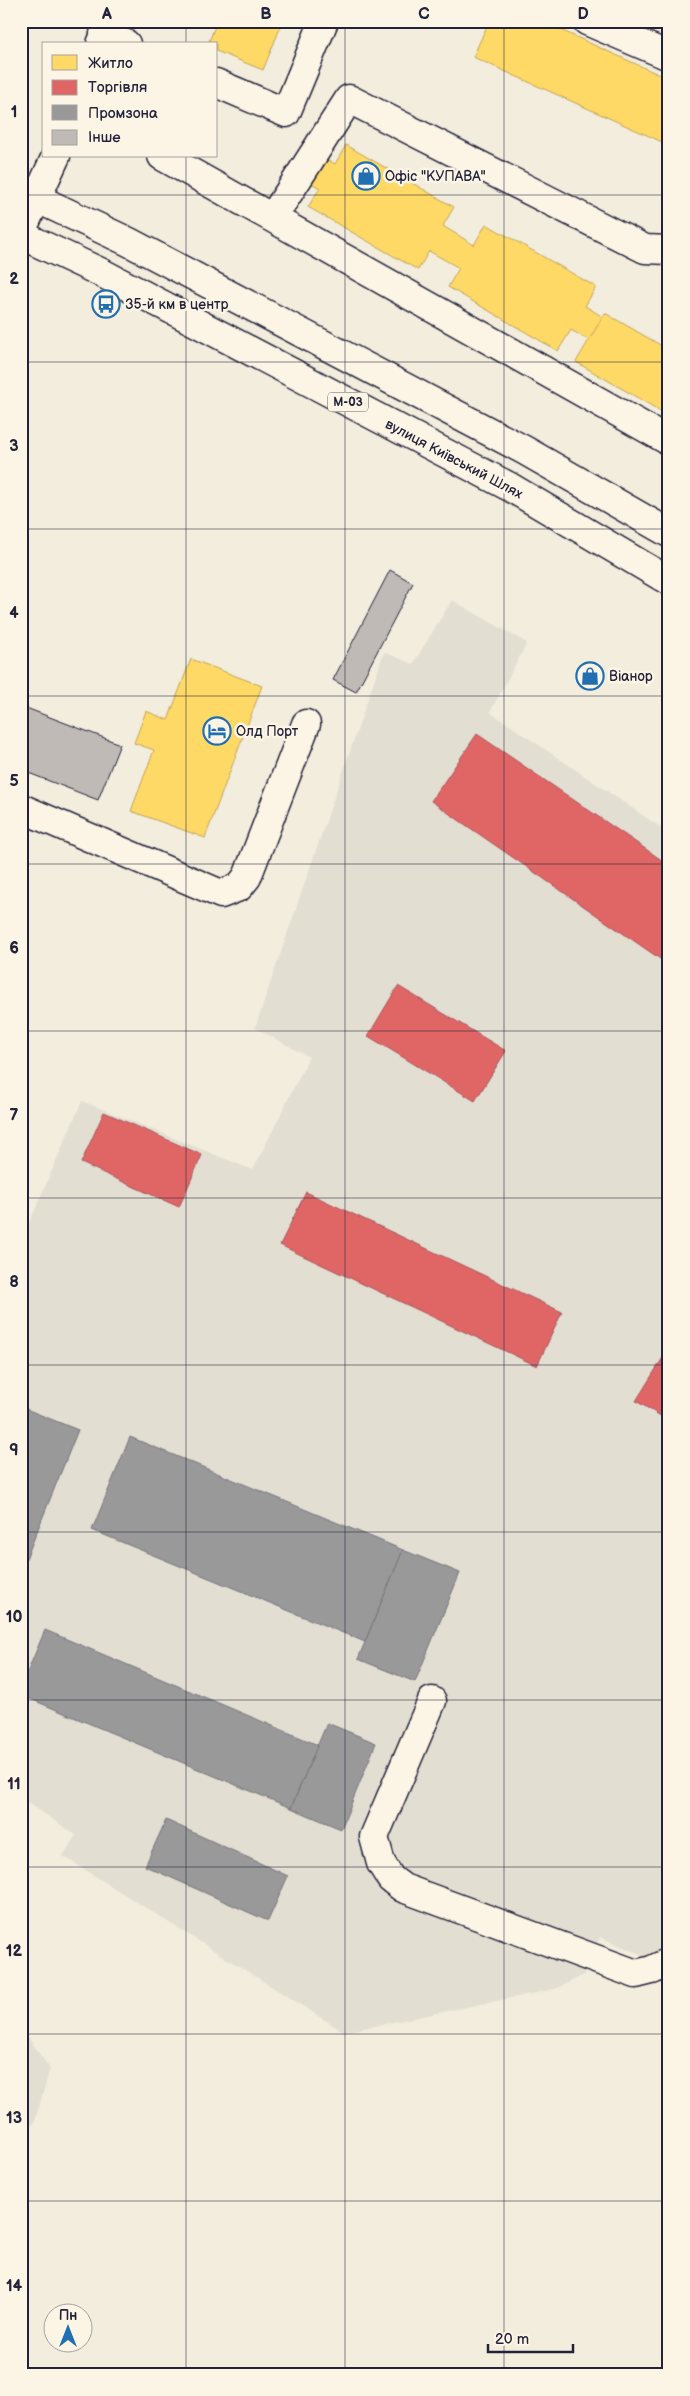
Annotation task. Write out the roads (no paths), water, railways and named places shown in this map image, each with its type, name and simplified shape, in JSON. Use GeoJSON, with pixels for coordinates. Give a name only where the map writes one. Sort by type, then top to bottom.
{"type":"FeatureCollection","features":[{"type":"Feature","properties":{"kind":"main road"},"geometry":{"type":"LineString","coordinates":[[218,84],[286,113],[324,21]]}},
{"type":"Feature","properties":{"kind":"main road"},"geometry":{"type":"LineString","coordinates":[[587,21],[669,56]]}},
{"type":"Feature","properties":{"kind":"main road"},"geometry":{"type":"LineString","coordinates":[[273,217],[349,99],[645,249],[669,250]]}},
{"type":"Feature","properties":{"kind":"main road"},"geometry":{"type":"LineString","coordinates":[[21,234],[30,195],[55,158]]}},
{"type":"Feature","properties":{"kind":"main road"},"geometry":{"type":"LineString","coordinates":[[166,158],[669,441]]}},
{"type":"Feature","properties":{"kind":"main road"},"geometry":{"type":"LineString","coordinates":[[30,195],[137,247],[524,450],[669,534]]}},
{"type":"Feature","properties":{"kind":"main road","name":"вулиця Київський Шлях"},"geometry":{"type":"LineString","coordinates":[[21,234],[100,272],[510,488],[669,581]]}},
{"type":"Feature","properties":{"kind":"main road"},"geometry":{"type":"LineString","coordinates":[[21,808],[221,894],[239,886],[247,877],[306,724]]}},
{"type":"Feature","properties":{"kind":"main road"},"geometry":{"type":"LineString","coordinates":[[432,1701],[374,1838],[381,1863],[391,1879],[403,1888],[636,1974],[652,1970],[669,1962]]}},
{"type":"Feature","properties":{"kind":"place","name":"Офіс \"КУПАВА\""},"geometry":{"type":"Point","coordinates":[366,176]}},
{"type":"Feature","properties":{"kind":"place","name":"35-й км в центр"},"geometry":{"type":"Point","coordinates":[106,304]}},
{"type":"Feature","properties":{"kind":"place","name":"Віанор"},"geometry":{"type":"Point","coordinates":[590,676]}},
{"type":"Feature","properties":{"kind":"place","name":"Олд Порт"},"geometry":{"type":"Point","coordinates":[217,731]}}]}
